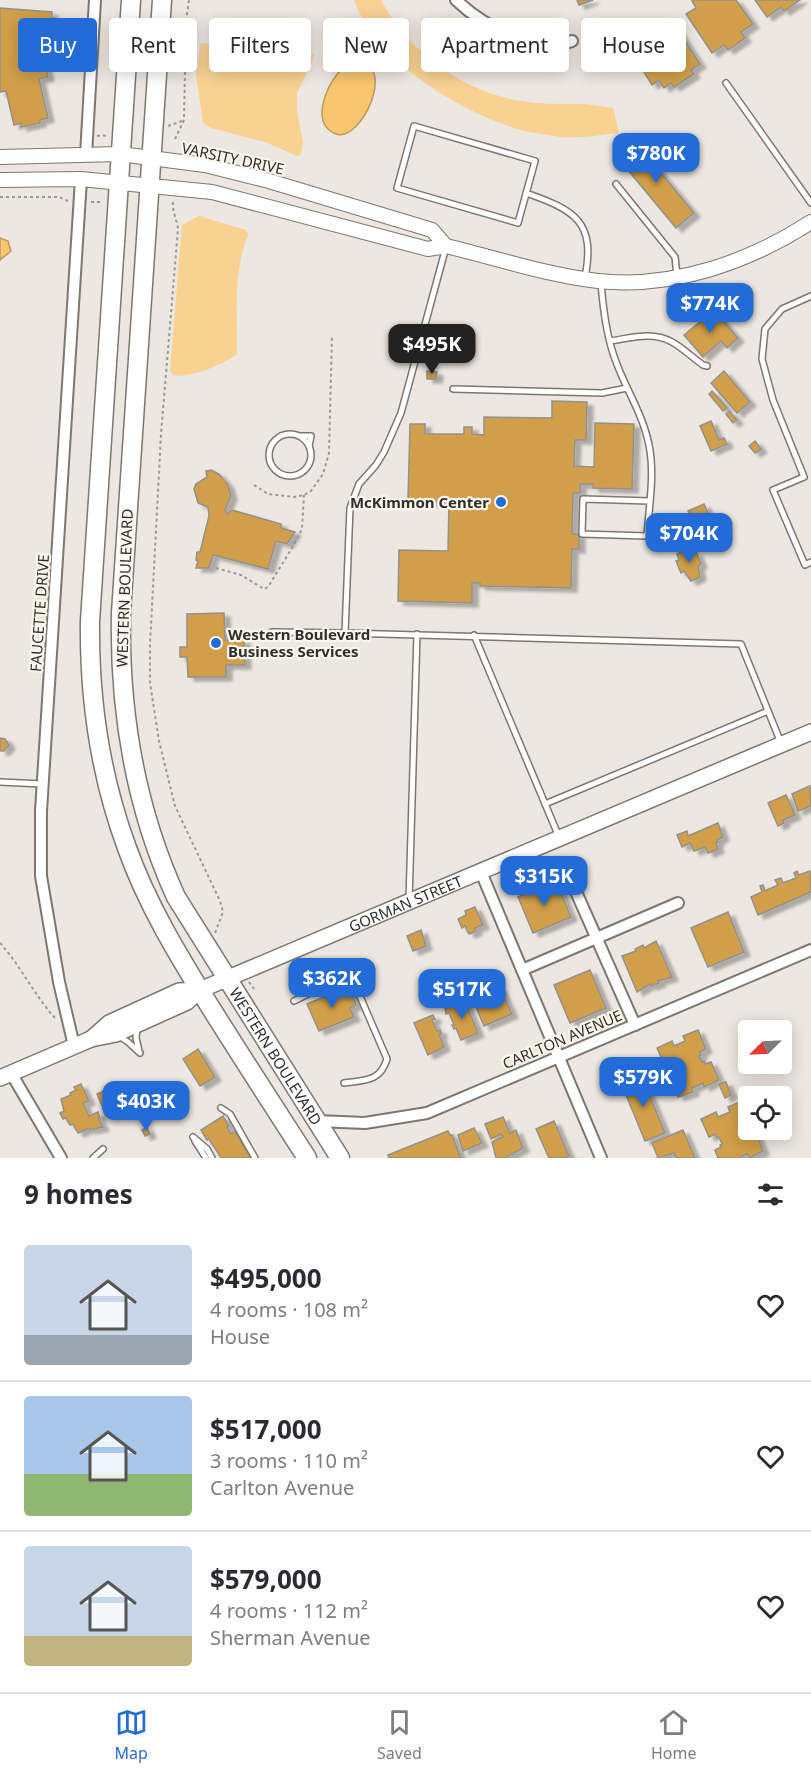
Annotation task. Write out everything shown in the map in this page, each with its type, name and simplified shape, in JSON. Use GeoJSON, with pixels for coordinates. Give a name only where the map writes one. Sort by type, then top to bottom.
{"type":"FeatureCollection","features":[{"type":"Feature","properties":{"kind":"main road","name":"WESTERN BOULEVARD"},"geometry":{"type":"LineString","coordinates":[[130,0],[90,621],[93,707],[118,823],[151,904],[200,990],[307,1158]]}},
{"type":"Feature","properties":{"kind":"main road","name":"WESTERN BOULEVARD"},"geometry":{"type":"LineString","coordinates":[[162,0],[121,613],[120,649],[124,701],[134,771],[159,860],[186,916],[340,1158]]}},
{"type":"Feature","properties":{"kind":"main road","name":"GORMAN STREET"},"geometry":{"type":"LineString","coordinates":[[5,1075],[91,1039],[116,1034],[187,1002],[200,990],[811,732]]}},
{"type":"Feature","properties":{"kind":"main road","name":"GORMAN STREET"},"geometry":{"type":"LineString","coordinates":[[91,1039],[110,1023],[179,991],[200,990]]}},
{"type":"Feature","properties":{"kind":"street"},"geometry":{"type":"LineString","coordinates":[[86,155],[95,0]]}},
{"type":"Feature","properties":{"kind":"street"},"geometry":{"type":"LineString","coordinates":[[456,0],[493,28],[521,39],[552,44],[565,44],[572,41]]}},
{"type":"Feature","properties":{"kind":"street","name":"VARSITY DRIVE"},"geometry":{"type":"LineString","coordinates":[[0,156],[120,154],[205,165],[269,181],[432,230],[447,246]]}},
{"type":"Feature","properties":{"kind":"street","name":"VARSITY DRIVE"},"geometry":{"type":"LineString","coordinates":[[0,180],[81,179],[212,192],[428,249],[447,246],[600,281],[677,277],[743,258],[779,241],[811,222]]}},
{"type":"Feature","properties":{"kind":"street","name":"FAUCETTE DRIVE"},"geometry":{"type":"LineString","coordinates":[[74,1046],[59,982],[41,876],[43,784],[81,179]]}},
{"type":"Feature","properties":{"kind":"street"},"geometry":{"type":"LineString","coordinates":[[481,872],[601,1158]]}},
{"type":"Feature","properties":{"kind":"street"},"geometry":{"type":"LineString","coordinates":[[577,894],[635,1025]]}},
{"type":"Feature","properties":{"kind":"street"},"geometry":{"type":"LineString","coordinates":[[522,970],[678,903]]}},
{"type":"Feature","properties":{"kind":"street","name":"CARLTON AVENUE"},"geometry":{"type":"LineString","coordinates":[[317,1121],[365,1123],[427,1113],[811,950]]}},
{"type":"Feature","properties":{"kind":"street"},"geometry":{"type":"LineString","coordinates":[[5,1075],[61,1158]]}},
{"type":"Feature","properties":{"kind":"lane"},"geometry":{"type":"LineString","coordinates":[[726,83],[811,203]]}},
{"type":"Feature","properties":{"kind":"lane"},"geometry":{"type":"LineString","coordinates":[[414,126],[535,162],[526,193],[518,223],[397,188],[414,126]]}},
{"type":"Feature","properties":{"kind":"lane"},"geometry":{"type":"LineString","coordinates":[[616,184],[675,257],[677,277]]}},
{"type":"Feature","properties":{"kind":"lane"},"geometry":{"type":"LineString","coordinates":[[526,193],[565,209],[575,216],[582,226],[589,244],[584,279]]}},
{"type":"Feature","properties":{"kind":"lane"},"geometry":{"type":"LineString","coordinates":[[345,633],[351,506],[359,484],[384,452],[401,413],[447,246]]}},
{"type":"Feature","properties":{"kind":"lane"},"geometry":{"type":"LineString","coordinates":[[600,281],[615,359],[638,408],[649,445],[652,466],[650,501],[647,536],[582,534],[583,499],[650,501]]}},
{"type":"Feature","properties":{"kind":"lane"},"geometry":{"type":"LineString","coordinates":[[811,296],[782,309],[765,329],[762,359],[772,400],[804,477],[773,490],[805,565],[811,562]]}},
{"type":"Feature","properties":{"kind":"lane"},"geometry":{"type":"LineString","coordinates":[[610,341],[649,336],[661,337],[674,342],[707,366]]}},
{"type":"Feature","properties":{"kind":"lane"},"geometry":{"type":"LineString","coordinates":[[453,389],[602,393],[627,388]]}},
{"type":"Feature","properties":{"kind":"lane"},"geometry":{"type":"LineString","coordinates":[[285,434],[299,436],[311,436],[309,446],[311,460],[297,475],[284,476],[272,468],[268,454],[273,441],[285,434]]}},
{"type":"Feature","properties":{"kind":"lane"},"geometry":{"type":"LineString","coordinates":[[272,633],[474,635],[741,645],[782,745]]}},
{"type":"Feature","properties":{"kind":"lane"},"geometry":{"type":"LineString","coordinates":[[409,903],[417,634]]}},
{"type":"Feature","properties":{"kind":"lane"},"geometry":{"type":"LineString","coordinates":[[474,635],[560,838]]}},
{"type":"Feature","properties":{"kind":"lane"},"geometry":{"type":"LineString","coordinates":[[545,804],[768,711]]}},
{"type":"Feature","properties":{"kind":"lane"},"geometry":{"type":"LineString","coordinates":[[0,782],[43,784]]}},
{"type":"Feature","properties":{"kind":"lane"},"geometry":{"type":"LineString","coordinates":[[294,1001],[334,983],[347,982],[356,987],[387,1059],[383,1071],[375,1078],[344,1083]]}},
{"type":"Feature","properties":{"kind":"lane"},"geometry":{"type":"LineString","coordinates":[[116,1034],[140,1053],[136,1038],[137,1024]]}},
{"type":"Feature","properties":{"kind":"lane"},"geometry":{"type":"LineString","coordinates":[[221,1108],[230,1114],[255,1158]]}},
{"type":"Feature","properties":{"kind":"lane"},"geometry":{"type":"LineString","coordinates":[[206,1158],[193,1137],[207,1149],[213,1158]]}},
{"type":"Feature","properties":{"kind":"lane"},"geometry":{"type":"LineString","coordinates":[[93,1158],[103,1149]]}},
{"type":"Feature","properties":{"kind":"path"},"geometry":{"type":"LineString","coordinates":[[175,140],[184,120],[186,21],[189,0]]}},
{"type":"Feature","properties":{"kind":"path"},"geometry":{"type":"LineString","coordinates":[[165,126],[184,120]]}},
{"type":"Feature","properties":{"kind":"path"},"geometry":{"type":"LineString","coordinates":[[0,197],[62,198],[66,199],[70,206]]}},
{"type":"Feature","properties":{"kind":"path"},"geometry":{"type":"LineString","coordinates":[[88,202],[102,202]]}},
{"type":"Feature","properties":{"kind":"path"},"geometry":{"type":"LineString","coordinates":[[173,202],[172,208],[177,218],[178,229],[161,434],[150,684],[159,741],[175,806],[220,901],[223,912],[215,932],[216,939]]}},
{"type":"Feature","properties":{"kind":"path"},"geometry":{"type":"LineString","coordinates":[[254,485],[264,493],[294,497],[311,491],[320,479],[327,464],[332,335]]}},
{"type":"Feature","properties":{"kind":"path"},"geometry":{"type":"LineString","coordinates":[[216,568],[241,574],[264,589],[268,587],[302,529],[304,495]]}},
{"type":"Feature","properties":{"kind":"path"},"geometry":{"type":"LineString","coordinates":[[0,943],[14,960],[39,1001],[56,1019],[57,1025]]}},
{"type":"Feature","properties":{"kind":"shaded area"},"geometry":{"type":"Polygon","coordinates":[[[354,0],[381,0],[392,18],[363,18],[354,0]]]}},
{"type":"Feature","properties":{"kind":"shaded area"},"geometry":{"type":"Polygon","coordinates":[[[409,38],[421,51],[421,72],[448,72],[479,89],[521,101],[585,104],[613,108],[619,133],[570,138],[518,129],[484,117],[409,71],[409,38]]]}},
{"type":"Feature","properties":{"kind":"shaded area"},"geometry":{"type":"Polygon","coordinates":[[[201,43],[209,44],[209,72],[308,72],[297,93],[297,111],[303,142],[301,154],[297,156],[265,142],[211,128],[203,123],[197,69],[201,43]]]}},
{"type":"Feature","properties":{"kind":"shaded area"},"geometry":{"type":"Polygon","coordinates":[[[373,72],[375,75],[375,88],[371,102],[364,116],[346,134],[336,134],[328,129],[322,114],[325,96],[338,73],[373,72]]]}},
{"type":"Feature","properties":{"kind":"shaded area"},"geometry":{"type":"Polygon","coordinates":[[[199,216],[246,230],[248,235],[238,279],[237,354],[206,370],[180,376],[173,375],[170,370],[182,225],[199,216]]]}},
{"type":"Feature","properties":{"kind":"shaded area"},"geometry":{"type":"Polygon","coordinates":[[[0,238],[8,241],[11,251],[0,260],[0,238]]]}},
{"type":"Feature","properties":{"kind":"building"},"geometry":{"type":"Polygon","coordinates":[[[577,0],[593,0],[579,5],[577,0]]]}},
{"type":"Feature","properties":{"kind":"building"},"geometry":{"type":"Polygon","coordinates":[[[693,0],[736,0],[753,24],[741,32],[745,38],[728,50],[724,45],[712,53],[686,14],[696,8],[693,0]]]}},
{"type":"Feature","properties":{"kind":"building"},"geometry":{"type":"Polygon","coordinates":[[[755,0],[800,0],[784,11],[781,7],[767,17],[755,0]]]}},
{"type":"Feature","properties":{"kind":"building"},"geometry":{"type":"Polygon","coordinates":[[[0,8],[52,12],[52,18],[18,18],[18,72],[47,72],[48,77],[39,79],[48,118],[40,120],[40,123],[21,127],[21,123],[14,125],[6,91],[0,92],[0,8]]]}},
{"type":"Feature","properties":{"kind":"building"},"geometry":{"type":"Polygon","coordinates":[[[686,43],[700,64],[691,70],[694,74],[674,87],[671,83],[664,88],[659,80],[652,85],[644,72],[686,72],[686,43]]]}},
{"type":"Feature","properties":{"kind":"building"},"geometry":{"type":"Polygon","coordinates":[[[635,143],[642,152],[649,147],[662,161],[656,167],[694,213],[676,228],[618,158],[635,143]]]}},
{"type":"Feature","properties":{"kind":"building"},"geometry":{"type":"Polygon","coordinates":[[[714,310],[738,338],[727,348],[721,341],[703,357],[684,335],[714,310]]]}},
{"type":"Feature","properties":{"kind":"building"},"geometry":{"type":"Polygon","coordinates":[[[427,371],[437,372],[436,379],[427,379],[427,371]]]}},
{"type":"Feature","properties":{"kind":"building"},"geometry":{"type":"Polygon","coordinates":[[[724,371],[750,402],[737,413],[711,383],[724,371]]]}},
{"type":"Feature","properties":{"kind":"building"},"geometry":{"type":"Polygon","coordinates":[[[712,391],[727,408],[723,411],[709,394],[712,391]]]}},
{"type":"Feature","properties":{"kind":"building","name":"McKimmon Center"},"geometry":{"type":"Polygon","coordinates":[[[552,401],[587,402],[586,440],[575,440],[574,466],[594,467],[595,423],[634,424],[632,489],[593,488],[593,484],[580,484],[580,493],[573,493],[572,534],[579,534],[579,549],[572,549],[571,588],[480,586],[480,583],[472,583],[472,603],[398,601],[399,550],[448,551],[449,502],[408,501],[410,424],[425,424],[425,434],[464,434],[464,427],[472,427],[472,434],[484,435],[484,417],[552,418],[552,401]]]}},
{"type":"Feature","properties":{"kind":"building"},"geometry":{"type":"Polygon","coordinates":[[[729,411],[737,420],[733,423],[726,414],[729,411]]]}},
{"type":"Feature","properties":{"kind":"building"},"geometry":{"type":"Polygon","coordinates":[[[711,421],[719,440],[724,438],[727,444],[711,451],[700,426],[711,421]]]}},
{"type":"Feature","properties":{"kind":"building"},"geometry":{"type":"Polygon","coordinates":[[[755,441],[761,449],[755,453],[749,446],[755,441]]]}},
{"type":"Feature","properties":{"kind":"building"},"geometry":{"type":"Polygon","coordinates":[[[211,470],[219,474],[228,485],[231,496],[225,510],[227,514],[232,510],[281,524],[281,528],[295,532],[287,544],[276,541],[268,569],[213,555],[209,568],[196,568],[197,552],[200,552],[209,516],[208,507],[198,503],[194,489],[196,484],[207,477],[206,471],[211,470]]]}},
{"type":"Feature","properties":{"kind":"building"},"geometry":{"type":"Polygon","coordinates":[[[704,504],[711,520],[695,527],[688,511],[704,504]]]}},
{"type":"Feature","properties":{"kind":"building"},"geometry":{"type":"Polygon","coordinates":[[[690,548],[693,554],[696,552],[701,564],[698,566],[700,577],[691,581],[684,571],[681,573],[676,561],[679,560],[677,554],[690,548]]]}},
{"type":"Feature","properties":{"kind":"building","name":"Western Boulevard Business Services"},"geometry":{"type":"Polygon","coordinates":[[[224,613],[225,640],[244,640],[245,665],[226,665],[226,677],[188,677],[187,657],[180,657],[180,647],[187,647],[187,614],[224,613]]]}},
{"type":"Feature","properties":{"kind":"building"},"geometry":{"type":"Polygon","coordinates":[[[0,738],[5,739],[9,745],[4,751],[0,751],[0,738]]]}},
{"type":"Feature","properties":{"kind":"building"},"geometry":{"type":"Polygon","coordinates":[[[810,786],[811,806],[798,811],[792,794],[810,786]]]}},
{"type":"Feature","properties":{"kind":"building"},"geometry":{"type":"Polygon","coordinates":[[[786,795],[795,815],[783,820],[784,823],[778,826],[768,803],[786,795]]]}},
{"type":"Feature","properties":{"kind":"building"},"geometry":{"type":"Polygon","coordinates":[[[718,823],[723,837],[717,840],[718,849],[708,853],[705,847],[694,851],[690,843],[682,847],[677,835],[687,831],[688,836],[718,823]]]}},
{"type":"Feature","properties":{"kind":"building"},"geometry":{"type":"Polygon","coordinates":[[[797,871],[799,875],[810,871],[811,892],[758,915],[751,897],[762,892],[760,886],[763,885],[765,891],[778,885],[775,880],[781,878],[783,883],[796,878],[794,873],[797,871]]]}},
{"type":"Feature","properties":{"kind":"building"},"geometry":{"type":"Polygon","coordinates":[[[556,881],[571,917],[533,933],[518,897],[556,881]]]}},
{"type":"Feature","properties":{"kind":"building"},"geometry":{"type":"Polygon","coordinates":[[[475,907],[483,925],[475,928],[476,931],[469,934],[465,926],[462,928],[458,919],[466,915],[465,911],[475,907]]]}},
{"type":"Feature","properties":{"kind":"building"},"geometry":{"type":"Polygon","coordinates":[[[728,912],[744,952],[708,967],[691,928],[728,912]]]}},
{"type":"Feature","properties":{"kind":"building"},"geometry":{"type":"Polygon","coordinates":[[[421,930],[426,946],[413,951],[407,936],[421,930]]]}},
{"type":"Feature","properties":{"kind":"building"},"geometry":{"type":"Polygon","coordinates":[[[656,941],[672,977],[658,981],[659,983],[651,986],[650,984],[637,992],[622,956],[656,941]]]}},
{"type":"Feature","properties":{"kind":"building"},"geometry":{"type":"Polygon","coordinates":[[[590,970],[606,1008],[570,1023],[554,985],[590,970]]]}},
{"type":"Feature","properties":{"kind":"building"},"geometry":{"type":"Polygon","coordinates":[[[348,987],[356,1005],[350,1008],[354,1017],[319,1031],[307,1004],[348,987]]]}},
{"type":"Feature","properties":{"kind":"building"},"geometry":{"type":"Polygon","coordinates":[[[500,987],[512,1014],[484,1026],[473,1000],[500,987]]]}},
{"type":"Feature","properties":{"kind":"building"},"geometry":{"type":"Polygon","coordinates":[[[465,1001],[478,1033],[461,1040],[445,1009],[465,1001]]]}},
{"type":"Feature","properties":{"kind":"building"},"geometry":{"type":"Polygon","coordinates":[[[433,1015],[435,1019],[432,1020],[437,1031],[440,1030],[441,1034],[439,1034],[444,1047],[428,1055],[414,1023],[433,1015]]]}},
{"type":"Feature","properties":{"kind":"building"},"geometry":{"type":"Polygon","coordinates":[[[698,1030],[706,1049],[700,1052],[699,1056],[705,1064],[711,1062],[719,1080],[704,1087],[703,1083],[692,1088],[693,1092],[678,1097],[671,1079],[677,1076],[675,1065],[671,1063],[665,1066],[657,1048],[672,1041],[674,1046],[685,1041],[683,1036],[698,1030]]]}},
{"type":"Feature","properties":{"kind":"building"},"geometry":{"type":"Polygon","coordinates":[[[198,1049],[215,1077],[200,1086],[183,1059],[198,1049]]]}},
{"type":"Feature","properties":{"kind":"building"},"geometry":{"type":"Polygon","coordinates":[[[641,1075],[665,1133],[645,1141],[621,1083],[641,1075]]]}},
{"type":"Feature","properties":{"kind":"building"},"geometry":{"type":"Polygon","coordinates":[[[726,1082],[731,1095],[725,1098],[719,1084],[726,1082]]]}},
{"type":"Feature","properties":{"kind":"building"},"geometry":{"type":"Polygon","coordinates":[[[81,1084],[89,1101],[83,1103],[89,1116],[98,1112],[100,1118],[98,1118],[103,1127],[90,1130],[89,1128],[78,1133],[73,1124],[70,1125],[60,1113],[64,1111],[61,1099],[71,1095],[70,1093],[76,1090],[74,1087],[81,1084]]]}},
{"type":"Feature","properties":{"kind":"building"},"geometry":{"type":"Polygon","coordinates":[[[128,1084],[135,1100],[105,1113],[97,1094],[108,1089],[109,1093],[128,1084]]]}},
{"type":"Feature","properties":{"kind":"building"},"geometry":{"type":"Polygon","coordinates":[[[738,1103],[738,1140],[759,1140],[763,1151],[750,1158],[747,1154],[738,1158],[718,1158],[715,1150],[722,1144],[719,1137],[717,1138],[715,1134],[709,1137],[701,1119],[716,1112],[718,1117],[730,1112],[728,1107],[738,1103]]]}},
{"type":"Feature","properties":{"kind":"building"},"geometry":{"type":"Polygon","coordinates":[[[223,1116],[231,1134],[235,1131],[251,1158],[221,1158],[209,1139],[207,1140],[201,1130],[223,1116]]]}},
{"type":"Feature","properties":{"kind":"building"},"geometry":{"type":"Polygon","coordinates":[[[503,1117],[510,1133],[516,1130],[523,1148],[505,1158],[496,1158],[492,1142],[503,1137],[501,1134],[491,1139],[485,1124],[503,1117]]]}},
{"type":"Feature","properties":{"kind":"building"},"geometry":{"type":"Polygon","coordinates":[[[554,1121],[569,1156],[563,1158],[549,1158],[536,1129],[554,1121]]]}},
{"type":"Feature","properties":{"kind":"building"},"geometry":{"type":"Polygon","coordinates":[[[147,1127],[150,1134],[145,1136],[142,1130],[147,1127]]]}},
{"type":"Feature","properties":{"kind":"building"},"geometry":{"type":"Polygon","coordinates":[[[474,1128],[482,1143],[463,1151],[458,1135],[474,1128]]]}},
{"type":"Feature","properties":{"kind":"building"},"geometry":{"type":"Polygon","coordinates":[[[683,1130],[695,1158],[676,1158],[674,1153],[658,1158],[652,1143],[683,1130]]]}},
{"type":"Feature","properties":{"kind":"building"},"geometry":{"type":"Polygon","coordinates":[[[448,1131],[452,1135],[461,1158],[389,1158],[388,1155],[448,1131]]]}},
{"type":"Feature","properties":{"kind":"place","name":"McKimmon Center"},"geometry":{"type":"Point","coordinates":[501,502]}},
{"type":"Feature","properties":{"kind":"place","name":"Western Boulevard Business Services"},"geometry":{"type":"Point","coordinates":[216,643]}}]}
